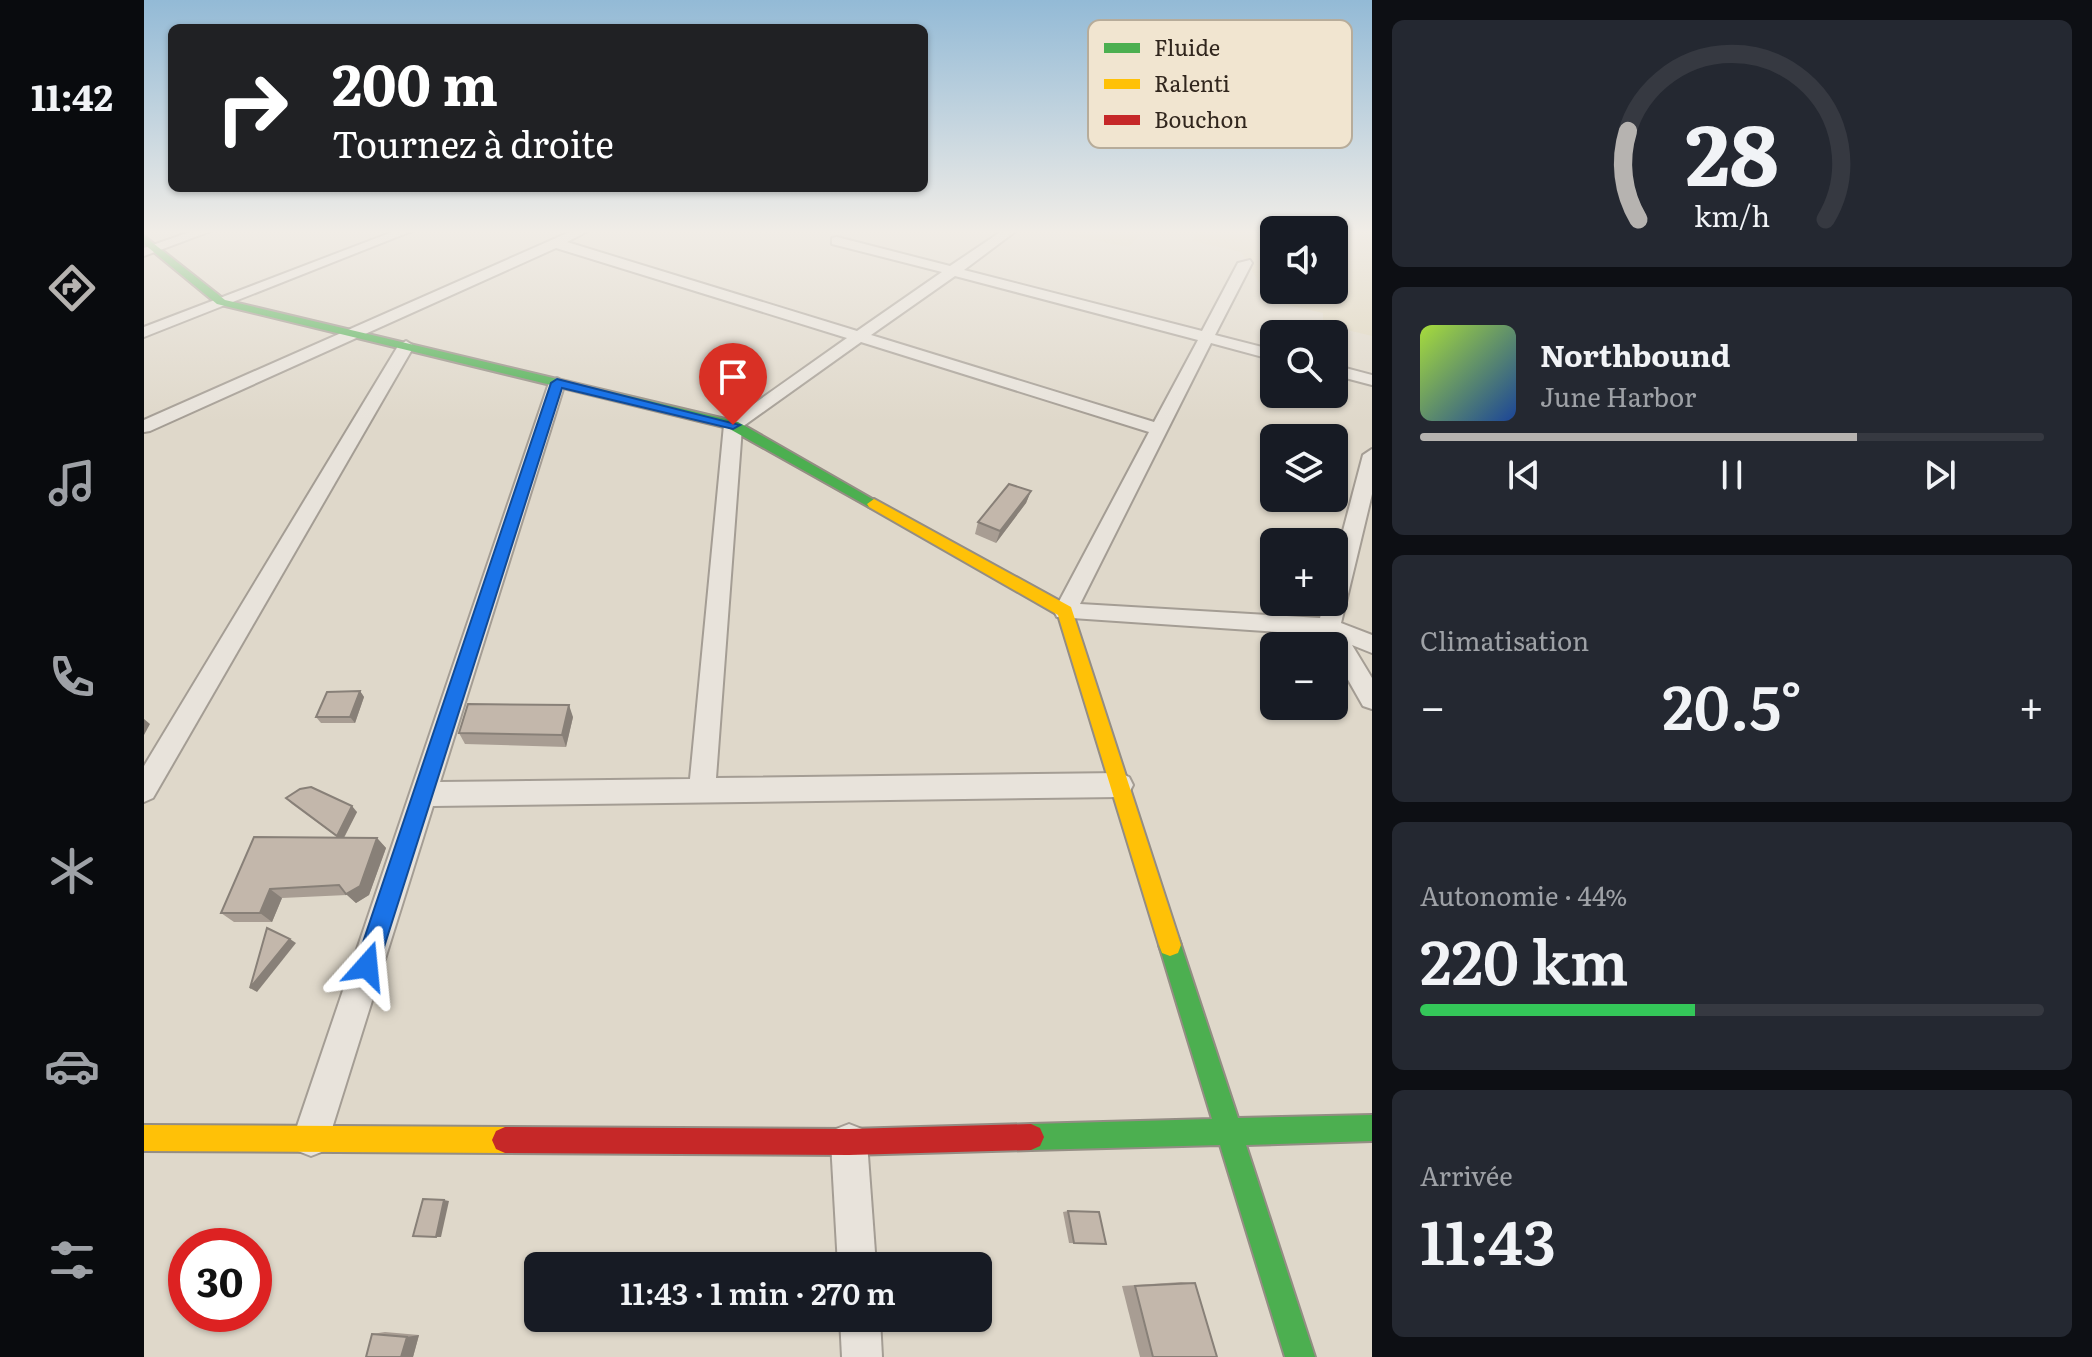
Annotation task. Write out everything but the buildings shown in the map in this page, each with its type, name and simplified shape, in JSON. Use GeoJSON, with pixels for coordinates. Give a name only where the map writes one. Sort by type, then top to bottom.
{"type":"FeatureCollection","features":[{"type":"Feature","properties":{"kind":"street"},"geometry":{"type":"LineString","coordinates":[[211,294],[221,302],[733,425],[1065,611],[1329,627],[1372,644]]}},
{"type":"Feature","properties":{"kind":"street"},"geometry":{"type":"LineString","coordinates":[[144,332],[241,294]]}},
{"type":"Feature","properties":{"kind":"street"},"geometry":{"type":"LineString","coordinates":[[144,427],[441,294]]}},
{"type":"Feature","properties":{"kind":"street"},"geometry":{"type":"LineString","coordinates":[[721,294],[1159,429]]}},
{"type":"Feature","properties":{"kind":"street"},"geometry":{"type":"LineString","coordinates":[[733,425],[920,294]]}},
{"type":"Feature","properties":{"kind":"street"},"geometry":{"type":"LineString","coordinates":[[1039,294],[1260,351]]}},
{"type":"Feature","properties":{"kind":"street"},"geometry":{"type":"LineString","coordinates":[[1228,294],[1065,611],[1300,1357]]}},
{"type":"Feature","properties":{"kind":"street"},"geometry":{"type":"LineString","coordinates":[[144,790],[406,346]]}},
{"type":"Feature","properties":{"kind":"street"},"geometry":{"type":"LineString","coordinates":[[1348,374],[1372,380]]}},
{"type":"Feature","properties":{"kind":"street"},"geometry":{"type":"LineString","coordinates":[[311,1138],[557,383]]}},
{"type":"Feature","properties":{"kind":"street"},"geometry":{"type":"LineString","coordinates":[[144,445],[170,415]]}},
{"type":"Feature","properties":{"kind":"street"},"geometry":{"type":"LineString","coordinates":[[702,790],[733,425]]}},
{"type":"Feature","properties":{"kind":"street"},"geometry":{"type":"LineString","coordinates":[[1371,469],[1329,627],[1372,699]]}},
{"type":"Feature","properties":{"kind":"street"},"geometry":{"type":"LineString","coordinates":[[422,794],[1120,785]]}},
{"type":"Feature","properties":{"kind":"street"},"geometry":{"type":"LineString","coordinates":[[144,1138],[849,1142],[1372,1128]]}},
{"type":"Feature","properties":{"kind":"street"},"geometry":{"type":"LineString","coordinates":[[849,1142],[856,1252]]}},
{"type":"Feature","properties":{"kind":"street"},"geometry":{"type":"LineString","coordinates":[[861,1332],[862,1357]]}},
{"type":"Feature","properties":{"kind":"shaded area"},"geometry":{"type":"Polygon","coordinates":[[[1348,294],[1372,294],[1372,336],[1348,330],[1348,320],[1323,320],[1323,313],[1283,304],[1348,304],[1348,294]]]}},
{"type":"Feature","properties":{"kind":"traffic: fast"},"geometry":{"type":"LineString","coordinates":[[212,294],[221,302],[733,425],[874,504]]}},
{"type":"Feature","properties":{"kind":"traffic: fast"},"geometry":{"type":"LineString","coordinates":[[1170,945],[1300,1357]]}},
{"type":"Feature","properties":{"kind":"traffic: fast"},"geometry":{"type":"LineString","coordinates":[[1031,1137],[1372,1128]]}},
{"type":"Feature","properties":{"kind":"traffic: slow"},"geometry":{"type":"LineString","coordinates":[[874,504],[1065,611],[1170,945]]}},
{"type":"Feature","properties":{"kind":"traffic: slow"},"geometry":{"type":"LineString","coordinates":[[144,1138],[505,1140]]}},
{"type":"Feature","properties":{"kind":"traffic: jam"},"geometry":{"type":"LineString","coordinates":[[505,1140],[849,1142],[1031,1137]]}},
{"type":"Feature","properties":{"kind":"route"},"geometry":{"type":"LineString","coordinates":[[367,966],[557,383],[733,425]]}}]}
